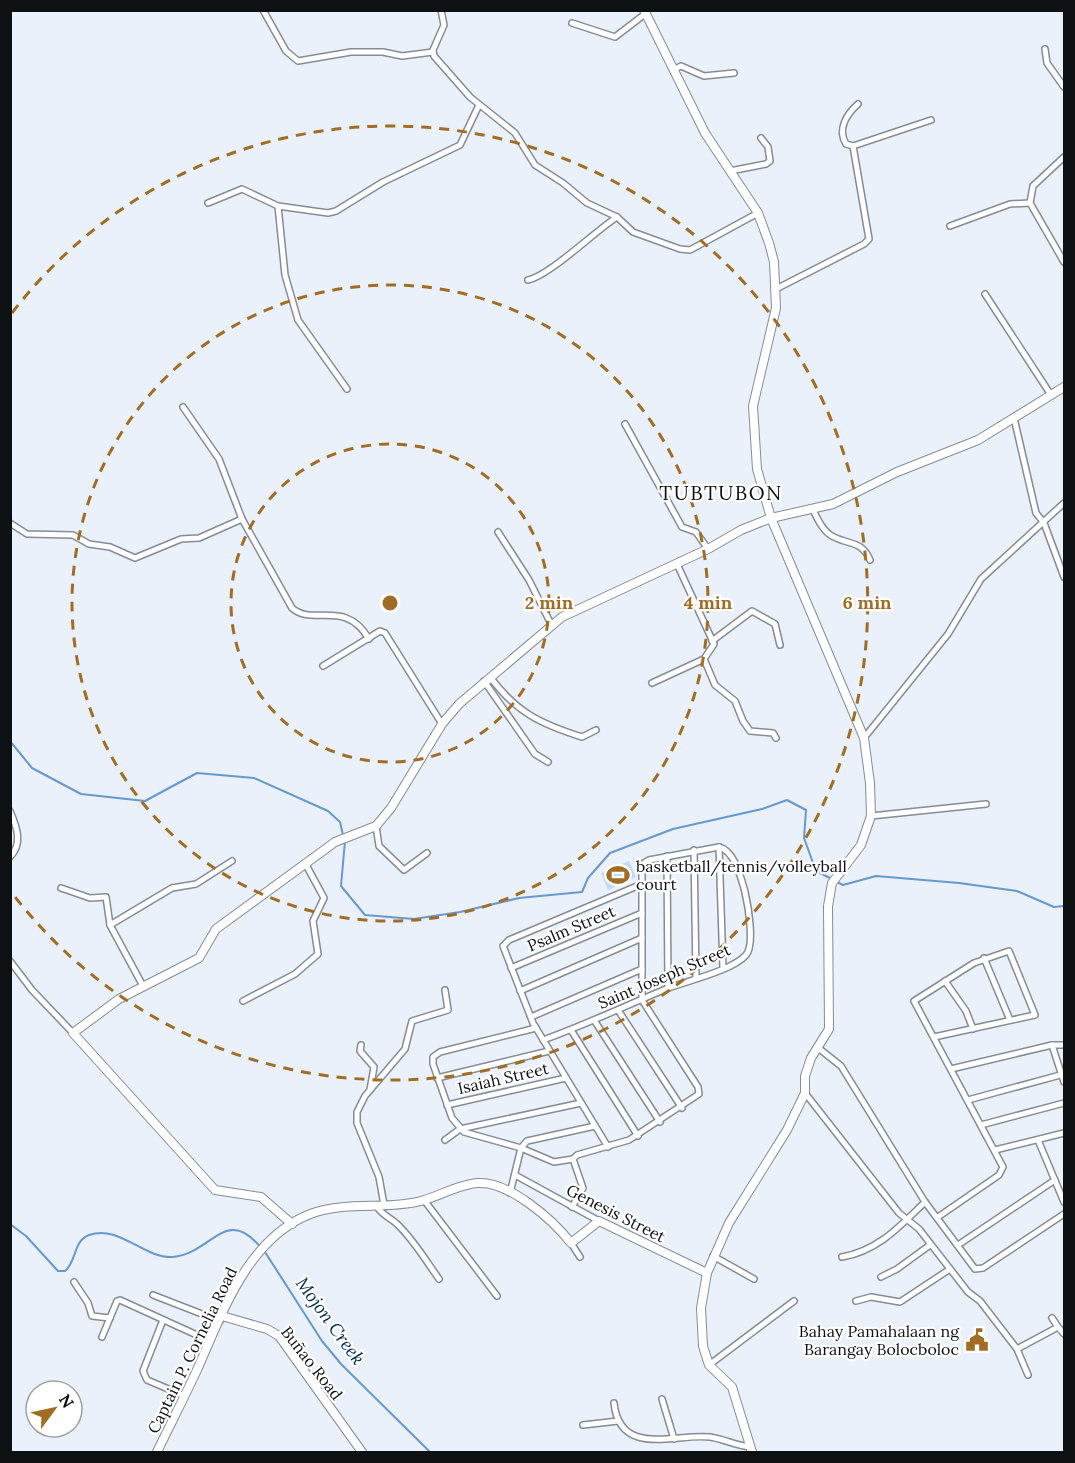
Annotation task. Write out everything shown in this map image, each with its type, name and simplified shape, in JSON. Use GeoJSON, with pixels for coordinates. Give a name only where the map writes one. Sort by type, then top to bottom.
{"type":"FeatureCollection","features":[{"type":"Feature","properties":{"kind":"street"},"geometry":{"type":"LineString","coordinates":[[263,10],[286,51],[298,61],[351,52],[383,52],[402,56],[433,52]]}},
{"type":"Feature","properties":{"kind":"street"},"geometry":{"type":"LineString","coordinates":[[441,10],[444,25],[433,52],[436,59],[479,105],[515,133],[535,165],[563,183],[587,203],[617,217],[633,232],[652,240],[690,250],[758,213]]}},
{"type":"Feature","properties":{"kind":"street"},"geometry":{"type":"LineString","coordinates":[[572,23],[615,37],[645,12],[705,133],[758,213],[774,262],[776,308],[753,406],[757,469],[771,518],[817,619],[864,738],[872,816],[861,845],[835,880],[828,906],[830,1022],[805,1076],[805,1093],[787,1130],[729,1223],[707,1273],[702,1318],[703,1346],[709,1365],[732,1387],[752,1450]]}},
{"type":"Feature","properties":{"kind":"street"},"geometry":{"type":"LineString","coordinates":[[1046,49],[1047,63],[1065,87]]}},
{"type":"Feature","properties":{"kind":"street"},"geometry":{"type":"LineString","coordinates":[[673,70],[681,66],[704,76],[734,73]]}},
{"type":"Feature","properties":{"kind":"street"},"geometry":{"type":"LineString","coordinates":[[858,104],[845,118],[842,134],[846,144],[853,146],[931,120]]}},
{"type":"Feature","properties":{"kind":"street"},"geometry":{"type":"LineString","coordinates":[[208,203],[242,189],[278,206],[328,213],[336,211],[383,182],[460,145],[479,105]]}},
{"type":"Feature","properties":{"kind":"street"},"geometry":{"type":"LineString","coordinates":[[730,171],[766,164],[770,161],[768,147],[761,138]]}},
{"type":"Feature","properties":{"kind":"street"},"geometry":{"type":"LineString","coordinates":[[776,289],[864,244],[869,239],[853,146]]}},
{"type":"Feature","properties":{"kind":"street"},"geometry":{"type":"LineString","coordinates":[[1065,157],[1033,186],[1030,203],[1065,262]]}},
{"type":"Feature","properties":{"kind":"street"},"geometry":{"type":"LineString","coordinates":[[950,226],[1010,204],[1030,203]]}},
{"type":"Feature","properties":{"kind":"street"},"geometry":{"type":"LineString","coordinates":[[278,206],[285,275],[298,320],[347,389]]}},
{"type":"Feature","properties":{"kind":"street"},"geometry":{"type":"LineString","coordinates":[[528,280],[545,273],[595,231],[617,217]]}},
{"type":"Feature","properties":{"kind":"street"},"geometry":{"type":"LineString","coordinates":[[985,294],[1051,395]]}},
{"type":"Feature","properties":{"kind":"street"},"geometry":{"type":"LineString","coordinates":[[73,1033],[142,986],[199,958],[216,929],[305,863],[345,837],[376,826],[391,808],[442,724],[487,679],[552,626],[585,605],[677,564],[734,534],[771,518],[813,510],[978,440],[1065,387]]}},
{"type":"Feature","properties":{"kind":"street"},"geometry":{"type":"LineString","coordinates":[[183,407],[219,459],[242,519],[281,591],[295,611],[352,619],[362,627],[369,639]]}},
{"type":"Feature","properties":{"kind":"street"},"geometry":{"type":"LineString","coordinates":[[1014,418],[1036,513],[1044,523],[1065,577]]}},
{"type":"Feature","properties":{"kind":"street"},"geometry":{"type":"LineString","coordinates":[[625,424],[682,527],[696,532],[708,549]]}},
{"type":"Feature","properties":{"kind":"street"},"geometry":{"type":"LineString","coordinates":[[864,738],[942,641],[981,579],[1065,503]]}},
{"type":"Feature","properties":{"kind":"street"},"geometry":{"type":"LineString","coordinates":[[813,510],[827,532],[834,537],[852,541],[863,548],[870,560]]}},
{"type":"Feature","properties":{"kind":"street"},"geometry":{"type":"LineString","coordinates":[[10,524],[27,534],[73,536],[89,544],[110,547],[135,558],[181,539],[200,537],[242,519]]}},
{"type":"Feature","properties":{"kind":"street"},"geometry":{"type":"LineString","coordinates":[[498,532],[529,580],[552,626]]}},
{"type":"Feature","properties":{"kind":"street"},"geometry":{"type":"LineString","coordinates":[[652,683],[704,659],[714,647],[677,564]]}},
{"type":"Feature","properties":{"kind":"street"},"geometry":{"type":"LineString","coordinates":[[712,641],[752,611],[775,624],[780,645]]}},
{"type":"Feature","properties":{"kind":"street"},"geometry":{"type":"LineString","coordinates":[[323,666],[380,631],[385,633],[442,724]]}},
{"type":"Feature","properties":{"kind":"street"},"geometry":{"type":"LineString","coordinates":[[704,659],[715,685],[735,701],[742,721],[750,731],[773,733],[776,738]]}},
{"type":"Feature","properties":{"kind":"street"},"geometry":{"type":"LineString","coordinates":[[487,679],[504,696],[538,722],[582,737],[596,730]]}},
{"type":"Feature","properties":{"kind":"street"},"geometry":{"type":"LineString","coordinates":[[487,679],[535,754],[548,762]]}},
{"type":"Feature","properties":{"kind":"street"},"geometry":{"type":"LineString","coordinates":[[872,816],[986,804]]}},
{"type":"Feature","properties":{"kind":"street"},"geometry":{"type":"LineString","coordinates":[[10,811],[17,827],[18,847],[10,857]]}},
{"type":"Feature","properties":{"kind":"street"},"geometry":{"type":"LineString","coordinates":[[376,826],[379,846],[404,870],[427,853]]}},
{"type":"Feature","properties":{"kind":"street"},"geometry":{"type":"LineString","coordinates":[[536,1028],[440,1052],[432,1061],[447,1105],[459,1129],[477,1137],[521,1148],[554,1162],[573,1159],[577,1155],[638,1136],[698,1097],[698,1087],[642,1000],[644,863],[694,850],[719,847],[723,968]]}},
{"type":"Feature","properties":{"kind":"street","name":"Saint Joseph Street"},"geometry":{"type":"LineString","coordinates":[[543,1040],[668,988],[723,968],[740,960],[748,952],[747,903],[737,869],[727,850],[719,847]]}},
{"type":"Feature","properties":{"kind":"street"},"geometry":{"type":"LineString","coordinates":[[694,850],[696,978]]}},
{"type":"Feature","properties":{"kind":"street"},"geometry":{"type":"LineString","coordinates":[[668,856],[668,988]]}},
{"type":"Feature","properties":{"kind":"street"},"geometry":{"type":"LineString","coordinates":[[110,925],[172,888],[196,884],[232,861]]}},
{"type":"Feature","properties":{"kind":"street"},"geometry":{"type":"LineString","coordinates":[[243,1001],[294,975],[318,954],[313,921],[324,898],[305,863]]}},
{"type":"Feature","properties":{"kind":"street"},"geometry":{"type":"LineString","coordinates":[[608,1147],[536,1028],[503,949],[508,940],[642,884]]}},
{"type":"Feature","properties":{"kind":"street"},"geometry":{"type":"LineString","coordinates":[[61,888],[90,898],[106,897],[110,925],[142,986]]}},
{"type":"Feature","properties":{"kind":"street","name":"Psalm Street"},"geometry":{"type":"LineString","coordinates":[[511,968],[642,912]]}},
{"type":"Feature","properties":{"kind":"street"},"geometry":{"type":"LineString","coordinates":[[520,992],[642,938]]}},
{"type":"Feature","properties":{"kind":"street"},"geometry":{"type":"LineString","coordinates":[[934,1037],[1035,1015],[1009,951],[984,958],[914,1001],[1003,1167],[1001,1172],[938,1217]]}},
{"type":"Feature","properties":{"kind":"street"},"geometry":{"type":"LineString","coordinates":[[984,958],[1010,1020]]}},
{"type":"Feature","properties":{"kind":"street"},"geometry":{"type":"LineString","coordinates":[[10,961],[33,990],[215,1190],[261,1197],[292,1224]]}},
{"type":"Feature","properties":{"kind":"street"},"geometry":{"type":"LineString","coordinates":[[531,1017],[642,969]]}},
{"type":"Feature","properties":{"kind":"street"},"geometry":{"type":"LineString","coordinates":[[945,981],[966,1011],[974,1029]]}},
{"type":"Feature","properties":{"kind":"street"},"geometry":{"type":"LineString","coordinates":[[439,1280],[405,1233],[395,1222],[387,1219],[380,1205],[379,1177],[357,1123],[357,1112],[369,1091],[405,1049],[412,1021],[448,1011],[446,990]]}},
{"type":"Feature","properties":{"kind":"street"},"geometry":{"type":"LineString","coordinates":[[618,1010],[682,1108]]}},
{"type":"Feature","properties":{"kind":"street"},"geometry":{"type":"LineString","coordinates":[[594,1020],[660,1122]]}},
{"type":"Feature","properties":{"kind":"street"},"geometry":{"type":"LineString","coordinates":[[571,1030],[638,1136]]}},
{"type":"Feature","properties":{"kind":"street"},"geometry":{"type":"LineString","coordinates":[[361,1045],[360,1051],[374,1067],[369,1091]]}},
{"type":"Feature","properties":{"kind":"street"},"geometry":{"type":"LineString","coordinates":[[951,1069],[1052,1045],[1065,1045]]}},
{"type":"Feature","properties":{"kind":"street"},"geometry":{"type":"LineString","coordinates":[[1052,1045],[1065,1082]]}},
{"type":"Feature","properties":{"kind":"street"},"geometry":{"type":"LineString","coordinates":[[817,1047],[841,1066],[925,1203],[938,1217],[972,1267],[980,1270],[1065,1214]]}},
{"type":"Feature","properties":{"kind":"street"},"geometry":{"type":"LineString","coordinates":[[437,1078],[549,1051]]}},
{"type":"Feature","properties":{"kind":"street"},"geometry":{"type":"LineString","coordinates":[[968,1101],[1063,1074]]}},
{"type":"Feature","properties":{"kind":"street","name":"Isaiah Street"},"geometry":{"type":"LineString","coordinates":[[447,1105],[566,1078]]}},
{"type":"Feature","properties":{"kind":"street"},"geometry":{"type":"LineString","coordinates":[[805,1093],[906,1220],[919,1229],[1017,1349],[1028,1375]]}},
{"type":"Feature","properties":{"kind":"street"},"geometry":{"type":"LineString","coordinates":[[445,1140],[459,1129],[581,1103]]}},
{"type":"Feature","properties":{"kind":"street"},"geometry":{"type":"LineString","coordinates":[[981,1125],[1065,1103]]}},
{"type":"Feature","properties":{"kind":"street"},"geometry":{"type":"LineString","coordinates":[[510,1193],[521,1148],[530,1139],[595,1126]]}},
{"type":"Feature","properties":{"kind":"street"},"geometry":{"type":"LineString","coordinates":[[995,1150],[1065,1133]]}},
{"type":"Feature","properties":{"kind":"street"},"geometry":{"type":"LineString","coordinates":[[1038,1140],[1065,1202]]}},
{"type":"Feature","properties":{"kind":"street"},"geometry":{"type":"LineString","coordinates":[[572,1207],[583,1188],[573,1159]]}},
{"type":"Feature","properties":{"kind":"street","name":"Genesis Street"},"geometry":{"type":"LineString","coordinates":[[515,1175],[598,1221],[707,1273]]}},
{"type":"Feature","properties":{"kind":"street"},"geometry":{"type":"LineString","coordinates":[[958,1245],[1055,1180]]}},
{"type":"Feature","properties":{"kind":"street","name":"Captain P. Cornelia Road"},"geometry":{"type":"LineString","coordinates":[[157,1452],[238,1283],[254,1260],[292,1224],[322,1210],[424,1200],[475,1183],[488,1184],[510,1193],[552,1221],[571,1243]]}},
{"type":"Feature","properties":{"kind":"street"},"geometry":{"type":"LineString","coordinates":[[424,1200],[497,1296]]}},
{"type":"Feature","properties":{"kind":"street"},"geometry":{"type":"LineString","coordinates":[[842,1257],[865,1251],[881,1242],[925,1203]]}},
{"type":"Feature","properties":{"kind":"street"},"geometry":{"type":"LineString","coordinates":[[580,1257],[571,1243],[598,1221]]}},
{"type":"Feature","properties":{"kind":"street"},"geometry":{"type":"LineString","coordinates":[[881,1277],[897,1269],[930,1245]]}},
{"type":"Feature","properties":{"kind":"street"},"geometry":{"type":"LineString","coordinates":[[713,1256],[754,1279]]}},
{"type":"Feature","properties":{"kind":"street"},"geometry":{"type":"LineString","coordinates":[[856,1301],[871,1297],[900,1302],[950,1269]]}},
{"type":"Feature","properties":{"kind":"street"},"geometry":{"type":"LineString","coordinates":[[74,1282],[88,1303],[92,1316],[110,1318]]}},
{"type":"Feature","properties":{"kind":"street"},"geometry":{"type":"LineString","coordinates":[[153,1294],[221,1318]]}},
{"type":"Feature","properties":{"kind":"street"},"geometry":{"type":"LineString","coordinates":[[102,1337],[117,1301],[120,1300],[210,1341]]}},
{"type":"Feature","properties":{"kind":"street"},"geometry":{"type":"LineString","coordinates":[[709,1365],[794,1301]]}},
{"type":"Feature","properties":{"kind":"street","name":"Buñao Road"},"geometry":{"type":"LineString","coordinates":[[221,1318],[267,1329],[279,1336],[362,1452]]}},
{"type":"Feature","properties":{"kind":"street"},"geometry":{"type":"LineString","coordinates":[[1052,1318],[1065,1334]]}},
{"type":"Feature","properties":{"kind":"street"},"geometry":{"type":"LineString","coordinates":[[163,1320],[143,1371],[144,1375],[147,1380],[185,1396]]}},
{"type":"Feature","properties":{"kind":"street"},"geometry":{"type":"LineString","coordinates":[[1017,1349],[1058,1327]]}},
{"type":"Feature","properties":{"kind":"street"},"geometry":{"type":"LineString","coordinates":[[662,1399],[674,1439]]}},
{"type":"Feature","properties":{"kind":"street"},"geometry":{"type":"LineString","coordinates":[[614,1403],[618,1421],[627,1431],[639,1438],[649,1441],[708,1437],[752,1450]]}},
{"type":"Feature","properties":{"kind":"street"},"geometry":{"type":"LineString","coordinates":[[583,1425],[618,1421]]}},
{"type":"Feature","properties":{"kind":"shaded area","name":"basketball/tennis/volleyball court"},"geometry":{"type":"Polygon","coordinates":[[[629,861],[636,877],[608,890],[601,873],[629,861]]]}},
{"type":"Feature","properties":{"kind":"waterway"},"geometry":{"type":"LineString","coordinates":[[10,741],[32,768],[81,794],[145,801],[197,773],[254,778],[328,811],[340,822],[343,835]]}},
{"type":"Feature","properties":{"kind":"waterway"},"geometry":{"type":"LineString","coordinates":[[345,841],[341,886],[365,915],[414,919],[460,912],[519,898],[582,892],[588,878],[610,853],[673,829],[762,809],[787,800],[806,810],[804,838],[816,871],[832,879]]}},
{"type":"Feature","properties":{"kind":"waterway"},"geometry":{"type":"LineString","coordinates":[[837,882],[843,885],[876,876],[959,883],[1017,891],[1054,907],[1064,906]]}},
{"type":"Feature","properties":{"kind":"waterway","name":"Mojon Creek"},"geometry":{"type":"LineString","coordinates":[[10,1224],[26,1236],[58,1271],[65,1271],[69,1267],[84,1238],[100,1233],[111,1234],[162,1256],[173,1257],[186,1254],[218,1235],[238,1230],[249,1236],[261,1248]]}},
{"type":"Feature","properties":{"kind":"waterway","name":"Mojon Creek"},"geometry":{"type":"LineString","coordinates":[[265,1252],[322,1341],[341,1364],[430,1452]]}},
{"type":"Feature","properties":{"kind":"place","name":"basketball/tennis/volleyball court"},"geometry":{"type":"Point","coordinates":[618,875]}},
{"type":"Feature","properties":{"kind":"place","name":"Bahay Pamahalaan ng Barangay Bolocboloc"},"geometry":{"type":"Point","coordinates":[977,1340]}},
{"type":"Feature","properties":{"kind":"district","name":"TUBTUBON"},"geometry":{"type":"Point","coordinates":[721,493]}}]}
